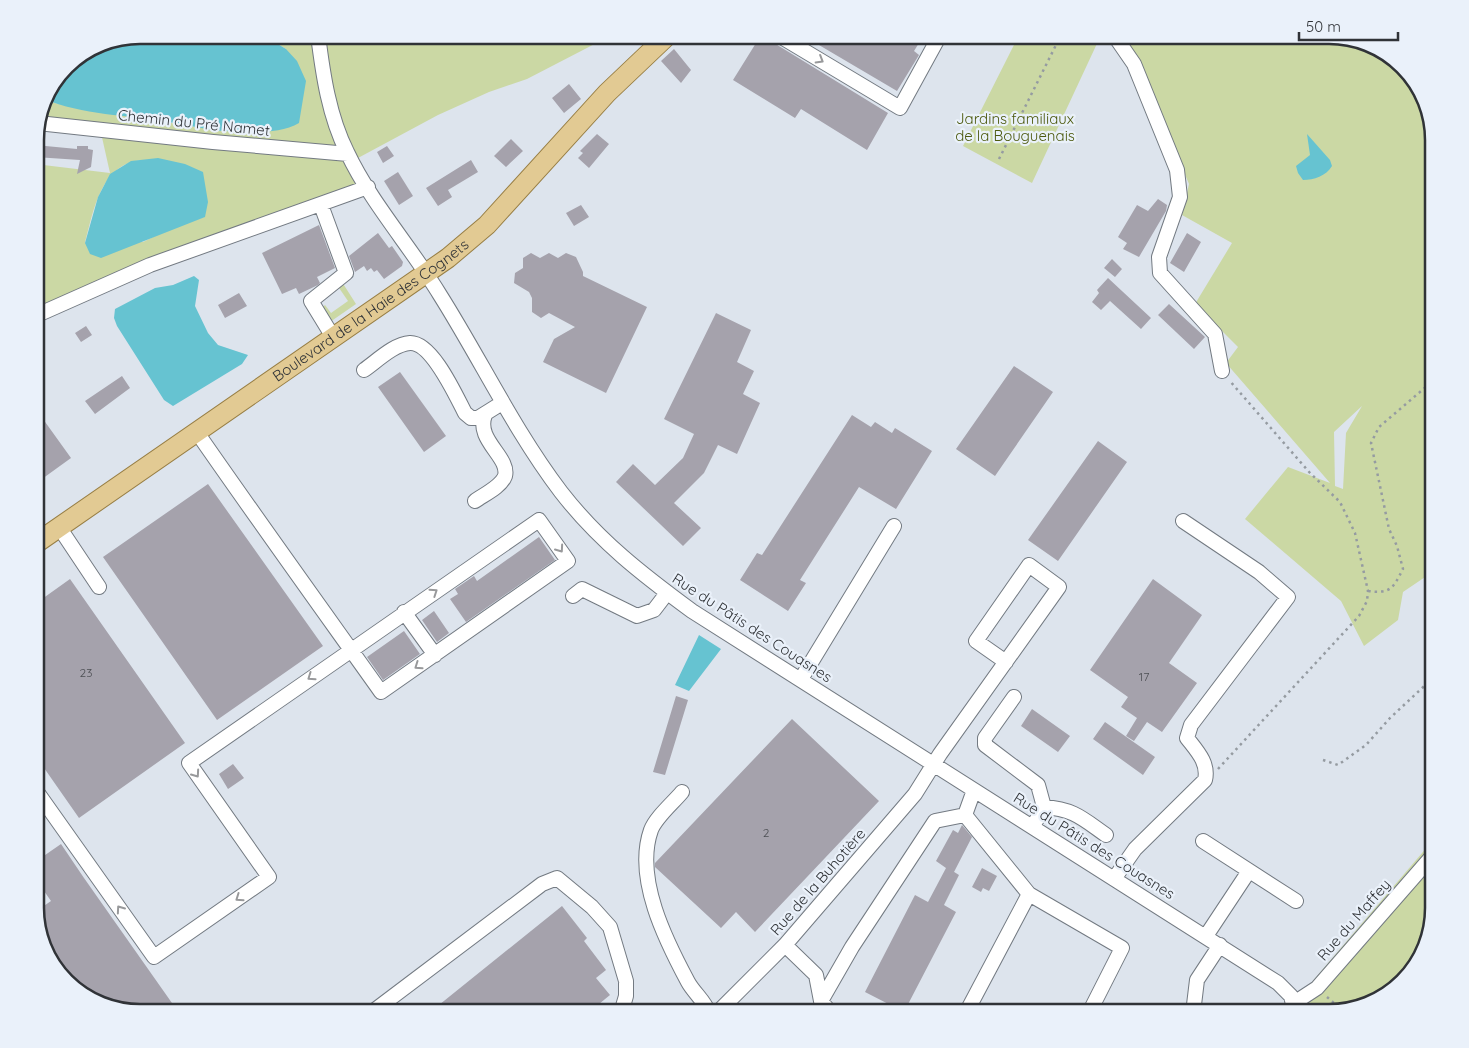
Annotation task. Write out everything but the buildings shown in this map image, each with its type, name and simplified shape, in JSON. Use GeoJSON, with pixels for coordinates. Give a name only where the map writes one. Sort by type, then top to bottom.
{"type":"FeatureCollection","features":[{"type":"Feature","properties":{"kind":"main road","name":"Boulevard de la Haie des Cognets"},"geometry":{"type":"LineString","coordinates":[[44,538],[427,273],[487,226],[607,93],[659,44]]}},
{"type":"Feature","properties":{"kind":"street","name":"Rue du Pâtis des Couasnes"},"geometry":{"type":"LineString","coordinates":[[319,44],[323,75],[339,133],[348,154],[368,187],[427,273],[502,403],[561,492],[613,550],[647,579],[692,611],[801,678],[1278,983],[1291,996],[1294,1004]]}},
{"type":"Feature","properties":{"kind":"street"},"geometry":{"type":"LineString","coordinates":[[793,44],[900,108],[935,44]]}},
{"type":"Feature","properties":{"kind":"street"},"geometry":{"type":"LineString","coordinates":[[1120,44],[1134,64],[1177,170],[1180,197],[1158,257],[1160,273],[1215,334],[1222,371]]}},
{"type":"Feature","properties":{"kind":"street","name":"Chemin du Pré Namet"},"geometry":{"type":"LineString","coordinates":[[46,124],[348,154]]}},
{"type":"Feature","properties":{"kind":"street"},"geometry":{"type":"LineString","coordinates":[[44,312],[150,265],[368,187]]}},
{"type":"Feature","properties":{"kind":"street"},"geometry":{"type":"LineString","coordinates":[[321,205],[346,273],[311,302],[333,337]]}},
{"type":"Feature","properties":{"kind":"street"},"geometry":{"type":"LineString","coordinates":[[364,370],[394,348],[410,343],[424,347],[442,371],[466,413],[475,419],[485,415],[502,403]]}},
{"type":"Feature","properties":{"kind":"street"},"geometry":{"type":"LineString","coordinates":[[475,502],[498,486],[504,477],[505,469],[483,429],[485,415]]}},
{"type":"Feature","properties":{"kind":"street"},"geometry":{"type":"LineString","coordinates":[[44,802],[154,957],[269,878],[188,763],[351,649],[404,612],[539,520],[568,561],[381,692],[351,649],[196,431]]}},
{"type":"Feature","properties":{"kind":"street"},"geometry":{"type":"LineString","coordinates":[[1114,878],[1135,849],[1206,780],[1204,762],[1188,738],[1191,725],[1288,597],[1259,572],[1183,521]]}},
{"type":"Feature","properties":{"kind":"street"},"geometry":{"type":"LineString","coordinates":[[801,678],[894,526]]}},
{"type":"Feature","properties":{"kind":"street"},"geometry":{"type":"LineString","coordinates":[[58,528],[99,587]]}},
{"type":"Feature","properties":{"kind":"street","name":"Rue de la Buhotière"},"geometry":{"type":"LineString","coordinates":[[726,1004],[785,945],[915,794],[935,765],[940,754],[1006,662],[1059,587],[1029,565],[976,641],[1006,662]]}},
{"type":"Feature","properties":{"kind":"street"},"geometry":{"type":"LineString","coordinates":[[573,596],[582,589],[637,616],[654,610],[667,593]]}},
{"type":"Feature","properties":{"kind":"street"},"geometry":{"type":"LineString","coordinates":[[404,612],[435,655]]}},
{"type":"Feature","properties":{"kind":"street"},"geometry":{"type":"LineString","coordinates":[[1014,697],[985,738],[985,745],[1038,785],[1044,807],[1033,826]]}},
{"type":"Feature","properties":{"kind":"street"},"geometry":{"type":"LineString","coordinates":[[965,815],[974,790]]}},
{"type":"Feature","properties":{"kind":"street"},"geometry":{"type":"LineString","coordinates":[[682,792],[652,828],[646,851],[647,874],[668,943],[691,987],[706,1004]]}},
{"type":"Feature","properties":{"kind":"street"},"geometry":{"type":"LineString","coordinates":[[1044,807],[1065,809],[1073,812],[1106,835]]}},
{"type":"Feature","properties":{"kind":"street"},"geometry":{"type":"LineString","coordinates":[[965,815],[1029,894],[1122,948],[1094,1004]]}},
{"type":"Feature","properties":{"kind":"street"},"geometry":{"type":"LineString","coordinates":[[821,1001],[852,947],[935,821],[965,815]]}},
{"type":"Feature","properties":{"kind":"street"},"geometry":{"type":"LineString","coordinates":[[1203,841],[1296,901]]}},
{"type":"Feature","properties":{"kind":"street","name":"Rue du Maffey"},"geometry":{"type":"LineString","coordinates":[[1299,1004],[1317,988],[1425,864]]}},
{"type":"Feature","properties":{"kind":"street"},"geometry":{"type":"LineString","coordinates":[[1206,936],[1249,871]]}},
{"type":"Feature","properties":{"kind":"street"},"geometry":{"type":"LineString","coordinates":[[383,1004],[542,884],[557,878],[592,907],[610,927],[626,981],[626,996],[624,1004]]}},
{"type":"Feature","properties":{"kind":"street"},"geometry":{"type":"LineString","coordinates":[[971,1004],[1029,894]]}},
{"type":"Feature","properties":{"kind":"street"},"geometry":{"type":"LineString","coordinates":[[785,945],[816,976],[821,1001],[824,1004]]}},
{"type":"Feature","properties":{"kind":"street"},"geometry":{"type":"LineString","coordinates":[[1194,1004],[1197,980],[1220,945]]}},
{"type":"Feature","properties":{"kind":"path"},"geometry":{"type":"LineString","coordinates":[[999,159],[1056,44]]}},
{"type":"Feature","properties":{"kind":"path"},"geometry":{"type":"LineString","coordinates":[[1206,780],[1271,713],[1359,616],[1366,601],[1368,591],[1355,533],[1340,502],[1274,433],[1222,371]]}},
{"type":"Feature","properties":{"kind":"path"},"geometry":{"type":"LineString","coordinates":[[1368,591],[1383,593],[1394,587],[1403,569],[1397,546],[1389,529],[1371,443],[1379,427],[1425,388]]}},
{"type":"Feature","properties":{"kind":"path"},"geometry":{"type":"LineString","coordinates":[[1323,760],[1338,765],[1366,745],[1390,718],[1425,685]]}},
{"type":"Feature","properties":{"kind":"path"},"geometry":{"type":"LineString","coordinates":[[1317,988],[1335,1004]]}},
{"type":"Feature","properties":{"kind":"green space"},"geometry":{"type":"Polygon","coordinates":[[[278,44],[595,44],[527,79],[489,92],[438,115],[358,158],[352,170],[362,187],[141,272],[44,315],[44,165],[110,173],[99,124],[47,118],[52,102],[95,111],[223,131],[286,49],[278,44]],[[143,160],[129,163],[117,169],[109,179],[96,203],[85,243],[143,242],[167,230],[204,217],[143,160]]]}},
{"type":"Feature","properties":{"kind":"green space","name":"Jardins familiaux de la Bouguenais"},"geometry":{"type":"Polygon","coordinates":[[[1014,44],[1097,44],[1032,183],[963,146],[1014,44]]]}},
{"type":"Feature","properties":{"kind":"green space"},"geometry":{"type":"Polygon","coordinates":[[[1130,44],[1329,44],[1348,46],[1372,54],[1388,64],[1409,86],[1418,103],[1422,115],[1425,140],[1425,577],[1403,592],[1398,620],[1364,646],[1341,601],[1245,519],[1288,467],[1330,483],[1226,363],[1238,347],[1195,304],[1232,243],[1182,215],[1189,184],[1130,44]],[[1362,406],[1334,432],[1335,486],[1343,489],[1346,433],[1362,406]]]}},
{"type":"Feature","properties":{"kind":"green space"},"geometry":{"type":"Polygon","coordinates":[[[342,282],[356,304],[330,322],[323,307],[325,305],[331,313],[348,301],[337,285],[342,282]]]}},
{"type":"Feature","properties":{"kind":"green space"},"geometry":{"type":"Polygon","coordinates":[[[1425,850],[1425,908],[1423,927],[1415,951],[1405,967],[1383,988],[1360,999],[1335,1004],[1294,1003],[1425,850]]]}},
{"type":"Feature","properties":{"kind":"water"},"geometry":{"type":"Polygon","coordinates":[[[278,44],[286,49],[297,61],[306,81],[299,123],[273,131],[217,130],[89,111],[52,102],[60,86],[76,68],[103,51],[127,45],[278,44]]]}},
{"type":"Feature","properties":{"kind":"water"},"geometry":{"type":"Polygon","coordinates":[[[1307,134],[1330,160],[1332,166],[1319,177],[1303,180],[1296,166],[1310,155],[1307,134]]]}},
{"type":"Feature","properties":{"kind":"water"},"geometry":{"type":"Polygon","coordinates":[[[158,158],[185,164],[203,172],[208,202],[205,217],[101,258],[90,254],[85,243],[98,197],[110,174],[131,161],[158,158]]]}},
{"type":"Feature","properties":{"kind":"water"},"geometry":{"type":"Polygon","coordinates":[[[194,276],[199,280],[195,306],[208,333],[218,345],[248,355],[242,364],[173,406],[164,400],[117,326],[114,318],[115,309],[155,288],[173,285],[194,276]]]}},
{"type":"Feature","properties":{"kind":"water"},"geometry":{"type":"Polygon","coordinates":[[[699,635],[721,649],[689,691],[675,685],[699,635]]]}}]}
